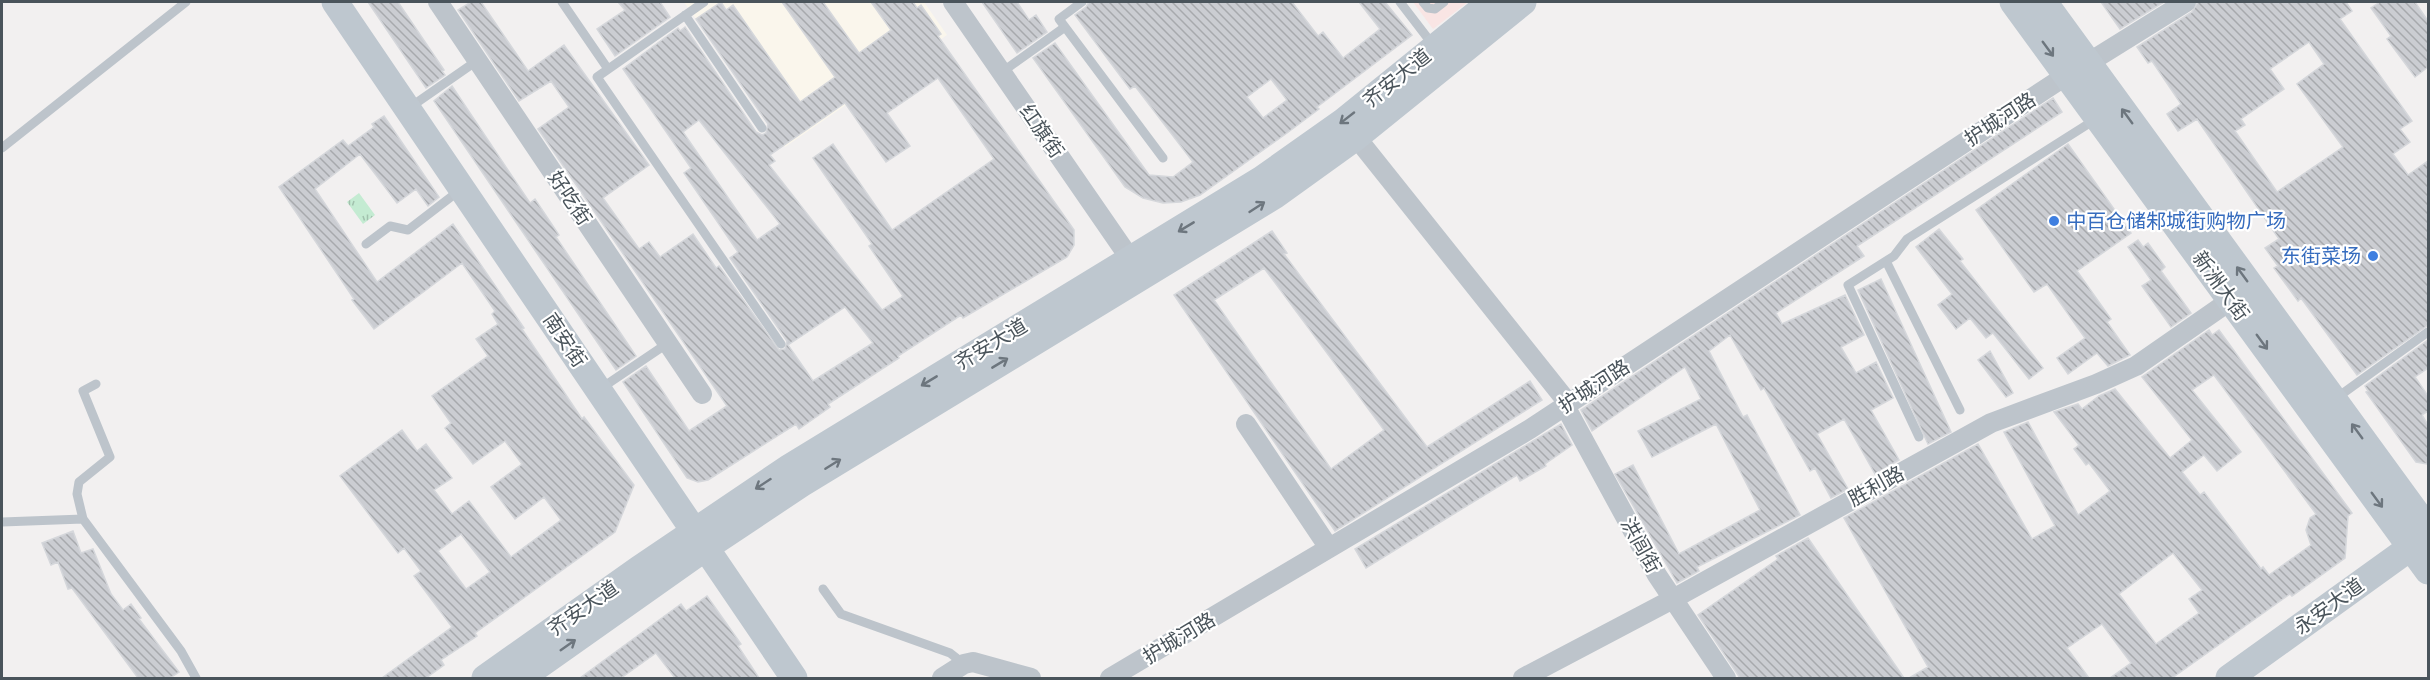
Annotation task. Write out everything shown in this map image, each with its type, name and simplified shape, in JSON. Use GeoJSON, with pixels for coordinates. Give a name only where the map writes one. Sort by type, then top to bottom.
{"type":"FeatureCollection","features":[{"type":"Feature","properties":{"kind":"main road","name":"南安街"},"geometry":{"type":"LineString","coordinates":[[335,2],[794,678]]}},
{"type":"Feature","properties":{"kind":"main road","name":"齐安大道"},"geometry":{"type":"LineString","coordinates":[[485,678],[700,539],[867,443],[1233,223],[1274,196],[1356,137],[1441,56],[1491,2]]}},
{"type":"Feature","properties":{"kind":"main road","name":"齐安大道"},"geometry":{"type":"LineString","coordinates":[[521,678],[700,539],[866,419],[1222,205],[1523,2]]}},
{"type":"Feature","properties":{"kind":"main road","name":"新洲大街"},"geometry":{"type":"LineString","coordinates":[[2013,2],[2078,69],[2334,400],[2423,537],[2428,571]]}},
{"type":"Feature","properties":{"kind":"main road","name":"新洲大街"},"geometry":{"type":"LineString","coordinates":[[2044,2],[2078,69],[2098,118],[2231,300],[2423,537]]}},
{"type":"Feature","properties":{"kind":"main road","name":"永安大道"},"geometry":{"type":"LineString","coordinates":[[2229,678],[2423,537]]}},
{"type":"Feature","properties":{"kind":"street","name":"好吃街"},"geometry":{"type":"LineString","coordinates":[[438,2],[702,394]]}},
{"type":"Feature","properties":{"kind":"street","name":"红旗街"},"geometry":{"type":"LineString","coordinates":[[953,2],[1131,260]]}},
{"type":"Feature","properties":{"kind":"street","name":"护城河路"},"geometry":{"type":"LineString","coordinates":[[1110,678],[1567,405],[2078,69],[2186,2]]}},
{"type":"Feature","properties":{"kind":"street","name":"洪闾街"},"geometry":{"type":"LineString","coordinates":[[1356,137],[1567,405],[1657,575],[1726,678]]}},
{"type":"Feature","properties":{"kind":"street","name":"胜利路"},"geometry":{"type":"LineString","coordinates":[[1522,678],[1673,599],[1990,423],[2104,381],[2136,366],[2231,300]]}},
{"type":"Feature","properties":{"kind":"street"},"geometry":{"type":"LineString","coordinates":[[1246,424],[1329,548]]}},
{"type":"Feature","properties":{"kind":"street"},"geometry":{"type":"LineString","coordinates":[[942,678],[964,664],[973,662],[1031,678]]}},
{"type":"Feature","properties":{"kind":"lane"},"geometry":{"type":"LineString","coordinates":[[2,147],[186,2]]}},
{"type":"Feature","properties":{"kind":"lane"},"geometry":{"type":"LineString","coordinates":[[562,2],[608,69]]}},
{"type":"Feature","properties":{"kind":"lane"},"geometry":{"type":"LineString","coordinates":[[704,2],[597,77],[781,344]]}},
{"type":"Feature","properties":{"kind":"lane"},"geometry":{"type":"LineString","coordinates":[[1082,2],[1059,19],[1163,158]]}},
{"type":"Feature","properties":{"kind":"lane"},"geometry":{"type":"LineString","coordinates":[[1400,2],[1441,56]]}},
{"type":"Feature","properties":{"kind":"lane"},"geometry":{"type":"LineString","coordinates":[[1423,2],[1428,8],[1435,9],[1444,2]]}},
{"type":"Feature","properties":{"kind":"lane"},"geometry":{"type":"LineString","coordinates":[[685,15],[762,128]]}},
{"type":"Feature","properties":{"kind":"lane"},"geometry":{"type":"LineString","coordinates":[[1002,72],[1065,27]]}},
{"type":"Feature","properties":{"kind":"lane"},"geometry":{"type":"LineString","coordinates":[[408,109],[478,60]]}},
{"type":"Feature","properties":{"kind":"lane"},"geometry":{"type":"LineString","coordinates":[[1919,437],[1848,285],[1894,256],[1907,239],[2098,118]]}},
{"type":"Feature","properties":{"kind":"lane"},"geometry":{"type":"LineString","coordinates":[[366,244],[390,226],[408,230],[462,189]]}},
{"type":"Feature","properties":{"kind":"lane"},"geometry":{"type":"LineString","coordinates":[[1886,261],[1960,411]]}},
{"type":"Feature","properties":{"kind":"lane"},"geometry":{"type":"LineString","coordinates":[[2334,400],[2428,332]]}},
{"type":"Feature","properties":{"kind":"lane"},"geometry":{"type":"LineString","coordinates":[[599,390],[668,343]]}},
{"type":"Feature","properties":{"kind":"lane"},"geometry":{"type":"LineString","coordinates":[[96,384],[83,391],[110,457],[79,482],[77,494],[82,519],[181,651],[196,678]]}},
{"type":"Feature","properties":{"kind":"lane"},"geometry":{"type":"LineString","coordinates":[[2,522],[82,519]]}},
{"type":"Feature","properties":{"kind":"lane"},"geometry":{"type":"LineString","coordinates":[[823,590],[841,614],[950,653],[964,664]]}},
{"type":"Feature","properties":{"kind":"shaded area"},"geometry":{"type":"Polygon","coordinates":[[[684,2],[924,2],[947,35],[785,147],[684,2]]]}},
{"type":"Feature","properties":{"kind":"shaded area"},"geometry":{"type":"Polygon","coordinates":[[[1413,2],[1468,2],[1433,29],[1413,2]]]}},
{"type":"Feature","properties":{"kind":"green space"},"geometry":{"type":"Polygon","coordinates":[[[359,193],[375,215],[363,224],[347,202],[359,193]]]}},
{"type":"Feature","properties":{"kind":"building"},"geometry":{"type":"Polygon","coordinates":[[[368,2],[398,2],[444,70],[442,71],[445,75],[426,88],[368,2]]]}},
{"type":"Feature","properties":{"kind":"building"},"geometry":{"type":"Polygon","coordinates":[[[471,2],[481,2],[528,71],[564,45],[649,165],[603,198],[639,249],[649,242],[660,257],[693,234],[716,268],[719,266],[779,350],[785,349],[787,341],[730,258],[738,252],[684,173],[691,168],[623,69],[678,28],[680,31],[685,27],[756,132],[762,135],[766,133],[768,124],[696,19],[721,2],[726,10],[733,5],[800,102],[835,77],[782,2],[823,2],[859,53],[891,30],[871,2],[913,2],[917,8],[921,5],[941,34],[938,36],[1074,230],[1074,245],[1067,257],[963,318],[961,315],[828,404],[830,407],[799,429],[796,424],[708,480],[698,482],[687,478],[623,382],[646,366],[689,431],[727,406],[538,129],[569,107],[551,81],[519,101],[458,10],[471,2]],[[938,78],[887,113],[910,146],[886,162],[845,103],[770,155],[775,161],[769,165],[882,310],[903,296],[869,246],[872,244],[813,158],[833,144],[892,230],[994,159],[938,78]],[[699,120],[683,132],[757,240],[780,224],[699,120]],[[845,307],[788,345],[813,381],[873,343],[845,307]]]}},
{"type":"Feature","properties":{"kind":"building"},"geometry":{"type":"Polygon","coordinates":[[[618,2],[660,2],[670,17],[615,56],[597,29],[625,10],[618,2]]]}},
{"type":"Feature","properties":{"kind":"building"},"geometry":{"type":"Polygon","coordinates":[[[982,2],[1017,2],[1029,20],[1036,15],[1047,32],[1017,53],[982,2]]]}},
{"type":"Feature","properties":{"kind":"building"},"geometry":{"type":"Polygon","coordinates":[[[1089,2],[1292,2],[1318,36],[1323,32],[1343,58],[1380,29],[1359,2],[1385,2],[1412,35],[1317,107],[1319,109],[1200,195],[1181,202],[1163,203],[1143,198],[1125,187],[1033,58],[1055,43],[1149,175],[1173,177],[1193,162],[1135,86],[1130,89],[1075,15],[1089,2]],[[1271,79],[1247,97],[1263,118],[1287,100],[1271,79]]]}},
{"type":"Feature","properties":{"kind":"building"},"geometry":{"type":"Polygon","coordinates":[[[2101,2],[2164,2],[2120,29],[2101,2]]]}},
{"type":"Feature","properties":{"kind":"building"},"geometry":{"type":"Polygon","coordinates":[[[2198,2],[2346,2],[2352,11],[2340,19],[2412,121],[2400,129],[2410,142],[2393,154],[2408,175],[2428,161],[2428,325],[2357,375],[2301,298],[2298,301],[2274,268],[2278,266],[2265,248],[2279,239],[2197,119],[2178,131],[2167,114],[2181,104],[2152,61],[2148,63],[2137,47],[2192,12],[2198,2]],[[2309,42],[2270,69],[2284,89],[2241,119],[2245,125],[2235,131],[2277,192],[2343,147],[2297,84],[2324,64],[2309,42]]]}},
{"type":"Feature","properties":{"kind":"building"},"geometry":{"type":"Polygon","coordinates":[[[2380,2],[2415,2],[2428,21],[2428,67],[2415,77],[2387,39],[2391,36],[2371,8],[2380,2]]]}},
{"type":"Feature","properties":{"kind":"building"},"geometry":{"type":"Polygon","coordinates":[[[452,86],[530,203],[535,199],[559,235],[556,237],[636,356],[616,370],[434,101],[452,86]]]}},
{"type":"Feature","properties":{"kind":"building"},"geometry":{"type":"Polygon","coordinates":[[[2053,98],[2062,112],[1857,246],[1864,256],[1776,313],[1782,324],[1845,295],[1864,335],[1841,347],[1856,373],[1876,362],[1893,398],[1871,410],[1899,460],[1875,474],[1844,419],[1817,434],[1848,489],[1831,498],[1815,468],[1810,471],[1764,388],[1761,390],[1730,335],[1709,351],[1743,417],[1747,415],[1800,515],[1697,567],[1699,571],[1677,583],[1615,474],[1633,465],[1679,554],[1760,510],[1716,424],[1652,457],[1638,431],[1701,399],[1685,367],[1592,431],[1581,410],[2053,98]]]}},
{"type":"Feature","properties":{"kind":"building"},"geometry":{"type":"Polygon","coordinates":[[[384,116],[439,197],[428,206],[416,189],[397,203],[360,154],[315,189],[377,282],[453,224],[524,328],[522,329],[582,419],[584,417],[634,485],[615,532],[475,633],[477,636],[441,660],[444,665],[426,678],[382,678],[452,627],[414,576],[421,571],[404,548],[398,553],[340,476],[402,430],[417,451],[426,444],[452,478],[434,490],[452,514],[469,501],[511,557],[561,520],[544,497],[515,519],[491,487],[522,464],[505,441],[473,464],[445,428],[451,423],[432,396],[488,356],[476,339],[498,324],[492,314],[495,311],[462,263],[374,329],[352,300],[354,299],[279,187],[343,140],[348,146],[374,127],[372,124],[384,116]],[[461,534],[438,551],[466,589],[490,572],[461,534]]]}},
{"type":"Feature","properties":{"kind":"building","name":"中百仓储邾城街购物广场"},"geometry":{"type":"Polygon","coordinates":[[[2068,144],[2131,233],[2077,271],[2111,319],[2107,322],[2130,355],[2108,366],[2097,353],[2068,374],[2057,358],[2085,338],[2047,284],[2034,292],[1976,210],[2068,144]]]}},
{"type":"Feature","properties":{"kind":"building"},"geometry":{"type":"Polygon","coordinates":[[[1939,229],[1963,259],[1960,261],[2043,368],[2029,379],[1993,333],[1986,338],[1970,318],[1956,329],[1938,305],[1952,294],[1916,247],[1939,229]]]}},
{"type":"Feature","properties":{"kind":"building"},"geometry":{"type":"Polygon","coordinates":[[[1272,231],[1287,253],[1284,254],[1427,447],[1530,381],[1542,400],[1335,531],[1174,295],[1272,231]],[[1264,268],[1214,300],[1331,469],[1384,430],[1264,268]]]}},
{"type":"Feature","properties":{"kind":"building"},"geometry":{"type":"Polygon","coordinates":[[[2138,240],[2143,247],[2148,243],[2165,267],[2161,271],[2191,313],[2171,327],[2142,286],[2151,280],[2128,247],[2138,240]]]}},
{"type":"Feature","properties":{"kind":"building"},"geometry":{"type":"Polygon","coordinates":[[[1881,279],[1951,432],[1928,444],[1858,290],[1881,279]]]}},
{"type":"Feature","properties":{"kind":"building"},"geometry":{"type":"Polygon","coordinates":[[[2209,330],[2212,335],[2219,330],[2352,513],[2348,516],[2345,558],[2172,678],[2110,678],[2131,663],[2102,624],[2067,648],[2089,678],[1909,678],[1928,667],[1844,518],[1978,444],[2032,539],[2055,526],[2004,432],[2028,422],[2078,515],[2110,491],[2089,463],[2086,465],[2074,449],[2079,445],[2054,412],[2078,404],[2082,409],[2099,396],[2115,389],[2170,458],[2192,440],[2142,377],[2209,330]],[[2214,375],[2192,390],[2241,452],[2217,471],[2204,455],[2182,472],[2200,495],[2204,492],[2261,569],[2263,567],[2269,575],[2311,545],[2306,530],[2310,518],[2316,514],[2214,375]],[[2173,553],[2119,594],[2156,644],[2199,613],[2189,599],[2202,590],[2173,553]]]}},
{"type":"Feature","properties":{"kind":"building"},"geometry":{"type":"Polygon","coordinates":[[[2428,340],[2428,368],[2415,377],[2428,396],[2428,411],[2422,415],[2428,425],[2428,464],[2416,462],[2366,392],[2368,391],[2365,386],[2428,340]]]}},
{"type":"Feature","properties":{"kind":"building"},"geometry":{"type":"Polygon","coordinates":[[[1990,351],[2013,393],[2006,397],[1978,360],[1990,351]]]}},
{"type":"Feature","properties":{"kind":"building"},"geometry":{"type":"Polygon","coordinates":[[[1561,424],[1572,445],[1545,464],[1546,466],[1520,481],[1517,475],[1366,568],[1355,549],[1561,424]]]}},
{"type":"Feature","properties":{"kind":"building"},"geometry":{"type":"Polygon","coordinates":[[[73,531],[81,553],[93,549],[111,594],[123,610],[131,604],[141,618],[139,619],[179,672],[170,678],[138,678],[72,588],[68,589],[58,562],[51,565],[42,543],[73,531]]]}},
{"type":"Feature","properties":{"kind":"building"},"geometry":{"type":"Polygon","coordinates":[[[1808,538],[1904,678],[1740,678],[1698,615],[1778,559],[1776,556],[1808,538]]]}},
{"type":"Feature","properties":{"kind":"building"},"geometry":{"type":"Polygon","coordinates":[[[707,596],[741,644],[738,646],[759,678],[675,678],[656,653],[621,678],[580,678],[681,604],[686,611],[707,596]]]}},
{"type":"Feature","properties":{"kind":"place","name":"中百仓储邾城街购物广场"},"geometry":{"type":"Point","coordinates":[2054,221]}},
{"type":"Feature","properties":{"kind":"place","name":"东街菜场"},"geometry":{"type":"Point","coordinates":[2373,256]}}]}
